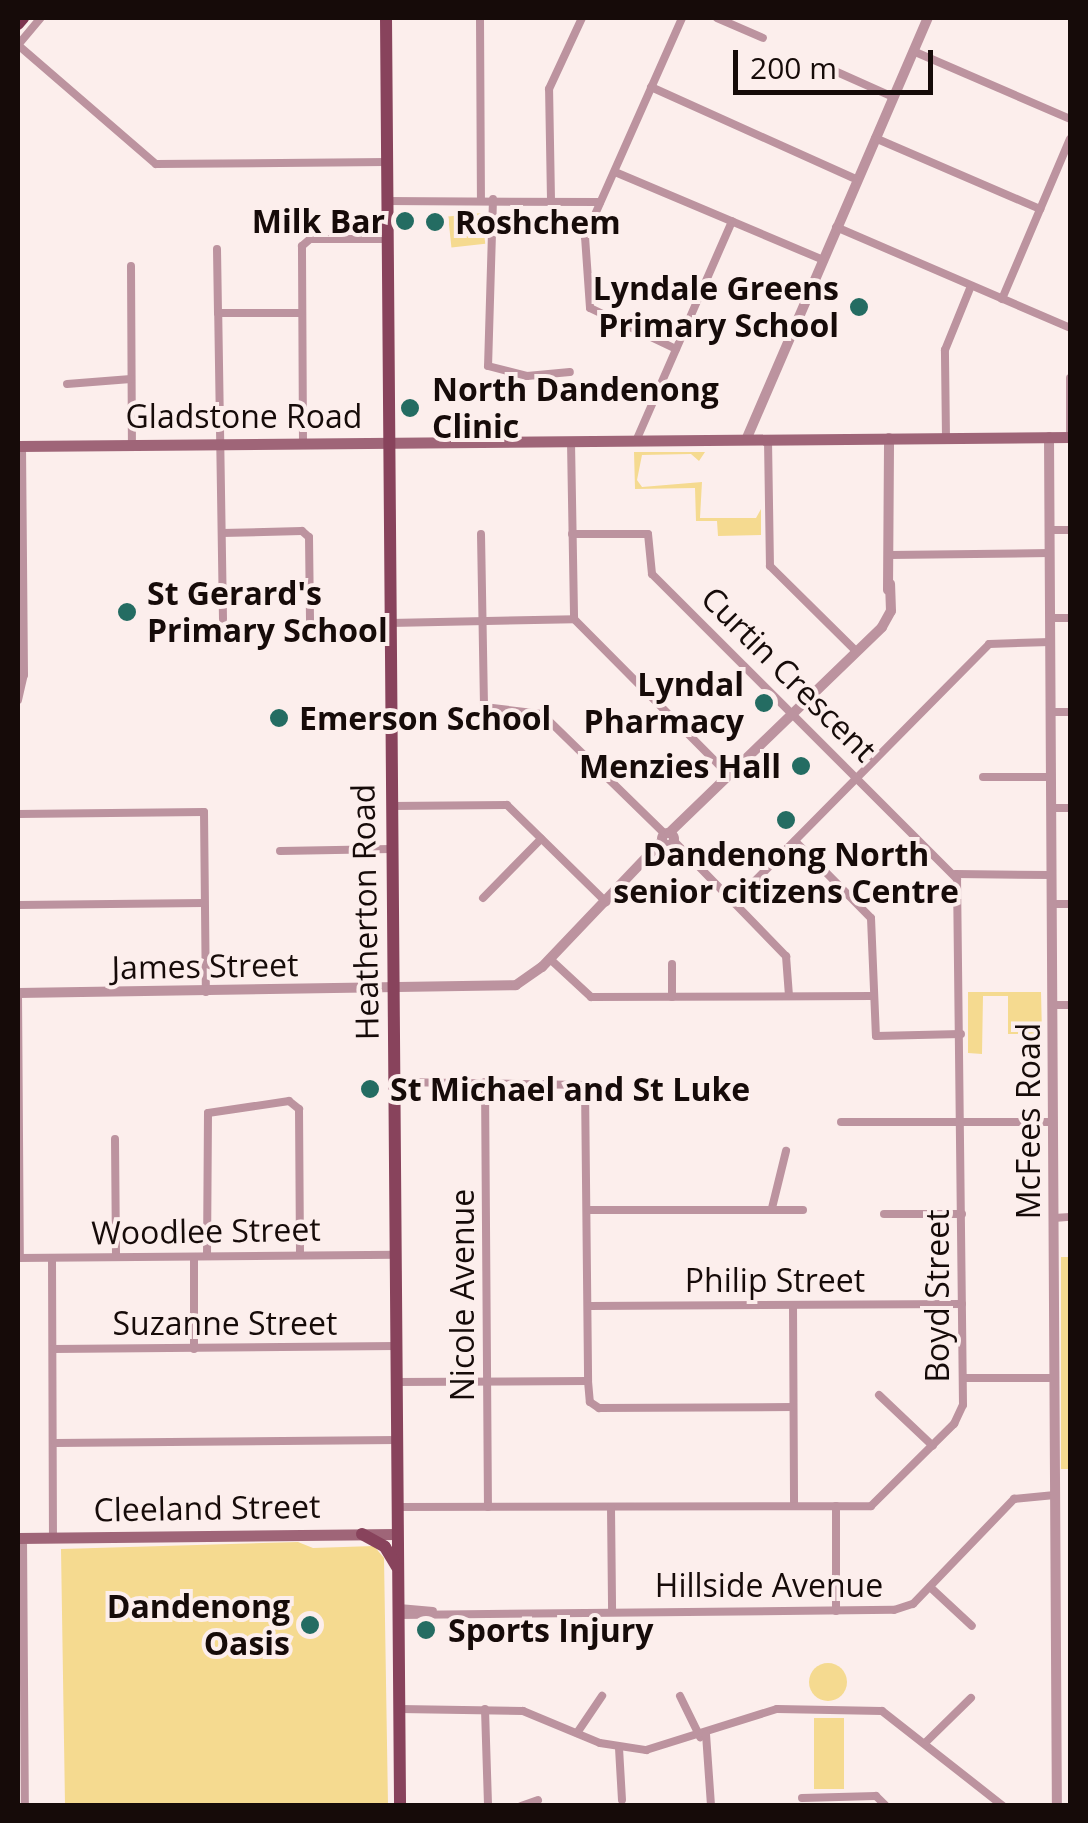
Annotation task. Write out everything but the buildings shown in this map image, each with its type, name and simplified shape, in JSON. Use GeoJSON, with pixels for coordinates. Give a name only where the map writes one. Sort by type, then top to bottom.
{"type":"FeatureCollection","features":[{"type":"Feature","properties":{"kind":"highway"},"geometry":{"type":"LineString","coordinates":[[18,24],[23,18]]}},
{"type":"Feature","properties":{"kind":"main road","name":"Heatherton Road"},"geometry":{"type":"LineString","coordinates":[[386,18],[400,1806]]}},
{"type":"Feature","properties":{"kind":"main road","name":"Gladstone Road"},"geometry":{"type":"LineString","coordinates":[[20,446],[1070,436]]}},
{"type":"Feature","properties":{"kind":"main road"},"geometry":{"type":"LineString","coordinates":[[362,1534],[385,1547],[398,1569]]}},
{"type":"Feature","properties":{"kind":"main road","name":"Cleeland Street"},"geometry":{"type":"LineString","coordinates":[[20,1538],[397,1534]]}},
{"type":"Feature","properties":{"kind":"street"},"geometry":{"type":"LineString","coordinates":[[41,18],[18,45],[156,164],[386,162]]}},
{"type":"Feature","properties":{"kind":"street"},"geometry":{"type":"LineString","coordinates":[[480,18],[481,200]]}},
{"type":"Feature","properties":{"kind":"street"},"geometry":{"type":"LineString","coordinates":[[552,200],[549,89],[582,18]]}},
{"type":"Feature","properties":{"kind":"street"},"geometry":{"type":"LineString","coordinates":[[676,349],[594,314],[586,299],[585,237],[682,18]]}},
{"type":"Feature","properties":{"kind":"street"},"geometry":{"type":"LineString","coordinates":[[717,18],[763,38]]}},
{"type":"Feature","properties":{"kind":"street"},"geometry":{"type":"LineString","coordinates":[[746,440],[928,18]]}},
{"type":"Feature","properties":{"kind":"street"},"geometry":{"type":"LineString","coordinates":[[913,51],[1070,119]]}},
{"type":"Feature","properties":{"kind":"street"},"geometry":{"type":"LineString","coordinates":[[828,68],[893,96]]}},
{"type":"Feature","properties":{"kind":"street"},"geometry":{"type":"LineString","coordinates":[[651,87],[856,179]]}},
{"type":"Feature","properties":{"kind":"street"},"geometry":{"type":"LineString","coordinates":[[876,138],[1040,209]]}},
{"type":"Feature","properties":{"kind":"street"},"geometry":{"type":"LineString","coordinates":[[1002,299],[1070,139]]}},
{"type":"Feature","properties":{"kind":"street"},"geometry":{"type":"LineString","coordinates":[[615,172],[821,259]]}},
{"type":"Feature","properties":{"kind":"street"},"geometry":{"type":"LineString","coordinates":[[493,200],[488,366],[527,376],[570,372]]}},
{"type":"Feature","properties":{"kind":"street"},"geometry":{"type":"LineString","coordinates":[[386,201],[600,202]]}},
{"type":"Feature","properties":{"kind":"street"},"geometry":{"type":"LineString","coordinates":[[636,441],[732,222]]}},
{"type":"Feature","properties":{"kind":"street"},"geometry":{"type":"LineString","coordinates":[[836,226],[1070,328]]}},
{"type":"Feature","properties":{"kind":"street"},"geometry":{"type":"LineString","coordinates":[[302,444],[305,241],[386,239]]}},
{"type":"Feature","properties":{"kind":"street"},"geometry":{"type":"LineString","coordinates":[[217,249],[223,620]]}},
{"type":"Feature","properties":{"kind":"street"},"geometry":{"type":"LineString","coordinates":[[131,266],[132,445]]}},
{"type":"Feature","properties":{"kind":"street"},"geometry":{"type":"LineString","coordinates":[[946,438],[945,350],[971,286]]}},
{"type":"Feature","properties":{"kind":"street"},"geometry":{"type":"LineString","coordinates":[[218,313],[301,312]]}},
{"type":"Feature","properties":{"kind":"street"},"geometry":{"type":"LineString","coordinates":[[1070,378],[1070,436]]}},
{"type":"Feature","properties":{"kind":"street"},"geometry":{"type":"LineString","coordinates":[[66,384],[132,380]]}},
{"type":"Feature","properties":{"kind":"street","name":"McFees Road"},"geometry":{"type":"LineString","coordinates":[[1049,437],[1057,1806]]}},
{"type":"Feature","properties":{"kind":"street"},"geometry":{"type":"LineString","coordinates":[[872,996],[592,997],[546,963],[891,611],[889,438]]}},
{"type":"Feature","properties":{"kind":"street"},"geometry":{"type":"LineString","coordinates":[[768,440],[770,566],[854,650]]}},
{"type":"Feature","properties":{"kind":"street"},"geometry":{"type":"LineString","coordinates":[[570,442],[574,619],[730,776]]}},
{"type":"Feature","properties":{"kind":"street"},"geometry":{"type":"LineString","coordinates":[[18,700],[24,675],[20,446]]}},
{"type":"Feature","properties":{"kind":"street"},"geometry":{"type":"LineString","coordinates":[[1050,530],[1070,530]]}},
{"type":"Feature","properties":{"kind":"street"},"geometry":{"type":"LineString","coordinates":[[222,533],[302,531],[309,538],[310,622]]}},
{"type":"Feature","properties":{"kind":"street"},"geometry":{"type":"LineString","coordinates":[[481,534],[486,709],[542,714],[786,956],[788,996]]}},
{"type":"Feature","properties":{"kind":"street","name":"Curtin Crescent"},"geometry":{"type":"LineString","coordinates":[[572,534],[648,534],[652,574],[956,879]]}},
{"type":"Feature","properties":{"kind":"street"},"geometry":{"type":"LineString","coordinates":[[890,555],[1050,553]]}},
{"type":"Feature","properties":{"kind":"street"},"geometry":{"type":"LineString","coordinates":[[1050,618],[1070,618]]}},
{"type":"Feature","properties":{"kind":"street"},"geometry":{"type":"LineString","coordinates":[[390,623],[574,619]]}},
{"type":"Feature","properties":{"kind":"street"},"geometry":{"type":"LineString","coordinates":[[733,903],[989,644],[1050,642]]}},
{"type":"Feature","properties":{"kind":"street"},"geometry":{"type":"LineString","coordinates":[[1050,712],[1070,712]]}},
{"type":"Feature","properties":{"kind":"street"},"geometry":{"type":"LineString","coordinates":[[983,777],[1050,777]]}},
{"type":"Feature","properties":{"kind":"street"},"geometry":{"type":"LineString","coordinates":[[391,806],[507,805],[606,902]]}},
{"type":"Feature","properties":{"kind":"street"},"geometry":{"type":"LineString","coordinates":[[1051,808],[1070,808]]}},
{"type":"Feature","properties":{"kind":"street"},"geometry":{"type":"LineString","coordinates":[[18,814],[204,812],[206,992]]}},
{"type":"Feature","properties":{"kind":"street"},"geometry":{"type":"LineString","coordinates":[[483,898],[541,838]]}},
{"type":"Feature","properties":{"kind":"street"},"geometry":{"type":"LineString","coordinates":[[796,841],[871,918],[876,1036],[961,1034]]}},
{"type":"Feature","properties":{"kind":"street"},"geometry":{"type":"LineString","coordinates":[[280,851],[391,849]]}},
{"type":"Feature","properties":{"kind":"street"},"geometry":{"type":"LineString","coordinates":[[956,879],[1052,875]]}},
{"type":"Feature","properties":{"kind":"street","name":"Boyd Street"},"geometry":{"type":"LineString","coordinates":[[397,1507],[877,1503],[933,1446],[959,1416],[963,1378],[956,879]]}},
{"type":"Feature","properties":{"kind":"street"},"geometry":{"type":"LineString","coordinates":[[18,905],[204,903]]}},
{"type":"Feature","properties":{"kind":"street"},"geometry":{"type":"LineString","coordinates":[[1052,904],[1070,904]]}},
{"type":"Feature","properties":{"kind":"street","name":"James Street"},"geometry":{"type":"LineString","coordinates":[[18,994],[484,989],[516,985],[546,963]]}},
{"type":"Feature","properties":{"kind":"street"},"geometry":{"type":"LineString","coordinates":[[672,964],[672,996]]}},
{"type":"Feature","properties":{"kind":"street"},"geometry":{"type":"LineString","coordinates":[[18,994],[19,1258]]}},
{"type":"Feature","properties":{"kind":"street"},"geometry":{"type":"LineString","coordinates":[[1052,1005],[1070,1005]]}},
{"type":"Feature","properties":{"kind":"street"},"geometry":{"type":"LineString","coordinates":[[394,1082],[578,1081],[587,1090],[590,1402],[598,1408],[793,1407]]}},
{"type":"Feature","properties":{"kind":"street","name":"Nicole Avenue"},"geometry":{"type":"LineString","coordinates":[[486,1082],[488,1507]]}},
{"type":"Feature","properties":{"kind":"street"},"geometry":{"type":"LineString","coordinates":[[207,1256],[206,1133],[213,1109],[288,1101],[299,1109],[300,1255]]}},
{"type":"Feature","properties":{"kind":"street"},"geometry":{"type":"LineString","coordinates":[[840,1122],[1053,1122]]}},
{"type":"Feature","properties":{"kind":"street"},"geometry":{"type":"LineString","coordinates":[[115,1139],[116,1258]]}},
{"type":"Feature","properties":{"kind":"street"},"geometry":{"type":"LineString","coordinates":[[772,1208],[786,1151]]}},
{"type":"Feature","properties":{"kind":"street"},"geometry":{"type":"LineString","coordinates":[[588,1210],[803,1210]]}},
{"type":"Feature","properties":{"kind":"street"},"geometry":{"type":"LineString","coordinates":[[884,1214],[962,1214]]}},
{"type":"Feature","properties":{"kind":"street"},"geometry":{"type":"LineString","coordinates":[[1054,1218],[1070,1218]]}},
{"type":"Feature","properties":{"kind":"street","name":"Woodlee Street"},"geometry":{"type":"LineString","coordinates":[[19,1258],[396,1255]]}},
{"type":"Feature","properties":{"kind":"street"},"geometry":{"type":"LineString","coordinates":[[194,1257],[194,1348]]}},
{"type":"Feature","properties":{"kind":"street"},"geometry":{"type":"LineString","coordinates":[[52,1258],[55,1538]]}},
{"type":"Feature","properties":{"kind":"street","name":"Philip Street"},"geometry":{"type":"LineString","coordinates":[[588,1306],[962,1304]]}},
{"type":"Feature","properties":{"kind":"street"},"geometry":{"type":"LineString","coordinates":[[793,1306],[794,1506]]}},
{"type":"Feature","properties":{"kind":"street","name":"Suzanne Street"},"geometry":{"type":"LineString","coordinates":[[54,1350],[396,1346]]}},
{"type":"Feature","properties":{"kind":"street"},"geometry":{"type":"LineString","coordinates":[[963,1378],[1054,1378]]}},
{"type":"Feature","properties":{"kind":"street"},"geometry":{"type":"LineString","coordinates":[[396,1382],[588,1382]]}},
{"type":"Feature","properties":{"kind":"street"},"geometry":{"type":"LineString","coordinates":[[879,1395],[933,1446]]}},
{"type":"Feature","properties":{"kind":"street"},"geometry":{"type":"LineString","coordinates":[[55,1443],[397,1440]]}},
{"type":"Feature","properties":{"kind":"street","name":"Hillside Avenue"},"geometry":{"type":"LineString","coordinates":[[398,1612],[904,1608],[1014,1498],[1055,1495]]}},
{"type":"Feature","properties":{"kind":"street"},"geometry":{"type":"LineString","coordinates":[[836,1506],[836,1611]]}},
{"type":"Feature","properties":{"kind":"street"},"geometry":{"type":"LineString","coordinates":[[611,1507],[612,1611]]}},
{"type":"Feature","properties":{"kind":"street"},"geometry":{"type":"LineString","coordinates":[[20,1538],[26,1806]]}},
{"type":"Feature","properties":{"kind":"street"},"geometry":{"type":"LineString","coordinates":[[930,1586],[972,1626]]}},
{"type":"Feature","properties":{"kind":"street"},"geometry":{"type":"LineString","coordinates":[[577,1733],[602,1696]]}},
{"type":"Feature","properties":{"kind":"street"},"geometry":{"type":"LineString","coordinates":[[680,1696],[703,1735],[711,1806]]}},
{"type":"Feature","properties":{"kind":"street"},"geometry":{"type":"LineString","coordinates":[[926,1742],[970,1698]]}},
{"type":"Feature","properties":{"kind":"street"},"geometry":{"type":"LineString","coordinates":[[1056,1702],[1070,1703]]}},
{"type":"Feature","properties":{"kind":"street"},"geometry":{"type":"LineString","coordinates":[[400,1709],[485,1710],[540,1716],[618,1748],[668,1748],[777,1710],[868,1708],[896,1718],[1004,1806]]}},
{"type":"Feature","properties":{"kind":"street"},"geometry":{"type":"LineString","coordinates":[[485,1710],[488,1806]]}},
{"type":"Feature","properties":{"kind":"street"},"geometry":{"type":"LineString","coordinates":[[618,1748],[622,1800]]}},
{"type":"Feature","properties":{"kind":"street"},"geometry":{"type":"LineString","coordinates":[[799,1799],[876,1796],[886,1806]]}},
{"type":"Feature","properties":{"kind":"street"},"geometry":{"type":"LineString","coordinates":[[521,1806],[538,1800]]}},
{"type":"Feature","properties":{"kind":"shaded area"},"geometry":{"type":"Polygon","coordinates":[[[482,213],[485,244],[451,247],[448,217],[482,213]]]}},
{"type":"Feature","properties":{"kind":"shaded area"},"geometry":{"type":"Polygon","coordinates":[[[634,452],[705,452],[699,461],[691,454],[642,455],[637,480],[642,487],[702,482],[700,518],[756,518],[761,509],[761,535],[718,536],[717,521],[696,521],[695,488],[635,489],[634,452]]]}},
{"type":"Feature","properties":{"kind":"shaded area"},"geometry":{"type":"Polygon","coordinates":[[[968,992],[1041,992],[1042,1034],[1008,1034],[1008,996],[983,996],[982,1054],[968,1053],[968,992]]]}},
{"type":"Feature","properties":{"kind":"shaded area"},"geometry":{"type":"Polygon","coordinates":[[[1061,1257],[1070,1257],[1070,1469],[1061,1469],[1061,1257]]]}},
{"type":"Feature","properties":{"kind":"shaded area"},"geometry":{"type":"Polygon","coordinates":[[[298,1542],[313,1548],[374,1546],[384,1558],[388,1805],[65,1805],[61,1549],[298,1542]]]}},
{"type":"Feature","properties":{"kind":"shaded area"},"geometry":{"type":"Polygon","coordinates":[[[828,1663],[841,1669],[847,1682],[841,1695],[828,1701],[815,1695],[809,1682],[815,1669],[828,1663]]]}},
{"type":"Feature","properties":{"kind":"shaded area"},"geometry":{"type":"Polygon","coordinates":[[[814,1718],[844,1718],[844,1789],[814,1789],[814,1718]]]}},
{"type":"Feature","properties":{"kind":"place","name":"Milk Bar"},"geometry":{"type":"Point","coordinates":[405,221]}},
{"type":"Feature","properties":{"kind":"place","name":"Roshchem"},"geometry":{"type":"Point","coordinates":[435,222]}},
{"type":"Feature","properties":{"kind":"place","name":"Lyndale Greens Primary School"},"geometry":{"type":"Point","coordinates":[859,307]}},
{"type":"Feature","properties":{"kind":"place","name":"North Dandenong Clinic"},"geometry":{"type":"Point","coordinates":[410,408]}},
{"type":"Feature","properties":{"kind":"place","name":"St Gerard's Primary School"},"geometry":{"type":"Point","coordinates":[127,612]}},
{"type":"Feature","properties":{"kind":"place","name":"Lyndal Pharmacy"},"geometry":{"type":"Point","coordinates":[764,703]}},
{"type":"Feature","properties":{"kind":"place","name":"Emerson School"},"geometry":{"type":"Point","coordinates":[279,718]}},
{"type":"Feature","properties":{"kind":"place","name":"Menzies Hall"},"geometry":{"type":"Point","coordinates":[801,766]}},
{"type":"Feature","properties":{"kind":"place","name":"Dandenong North senior citizens Centre"},"geometry":{"type":"Point","coordinates":[786,820]}},
{"type":"Feature","properties":{"kind":"place","name":"St Michael and St Luke"},"geometry":{"type":"Point","coordinates":[370,1089]}},
{"type":"Feature","properties":{"kind":"place","name":"Dandenong Oasis"},"geometry":{"type":"Point","coordinates":[310,1625]}},
{"type":"Feature","properties":{"kind":"place","name":"Sports Injury"},"geometry":{"type":"Point","coordinates":[426,1630]}}]}
